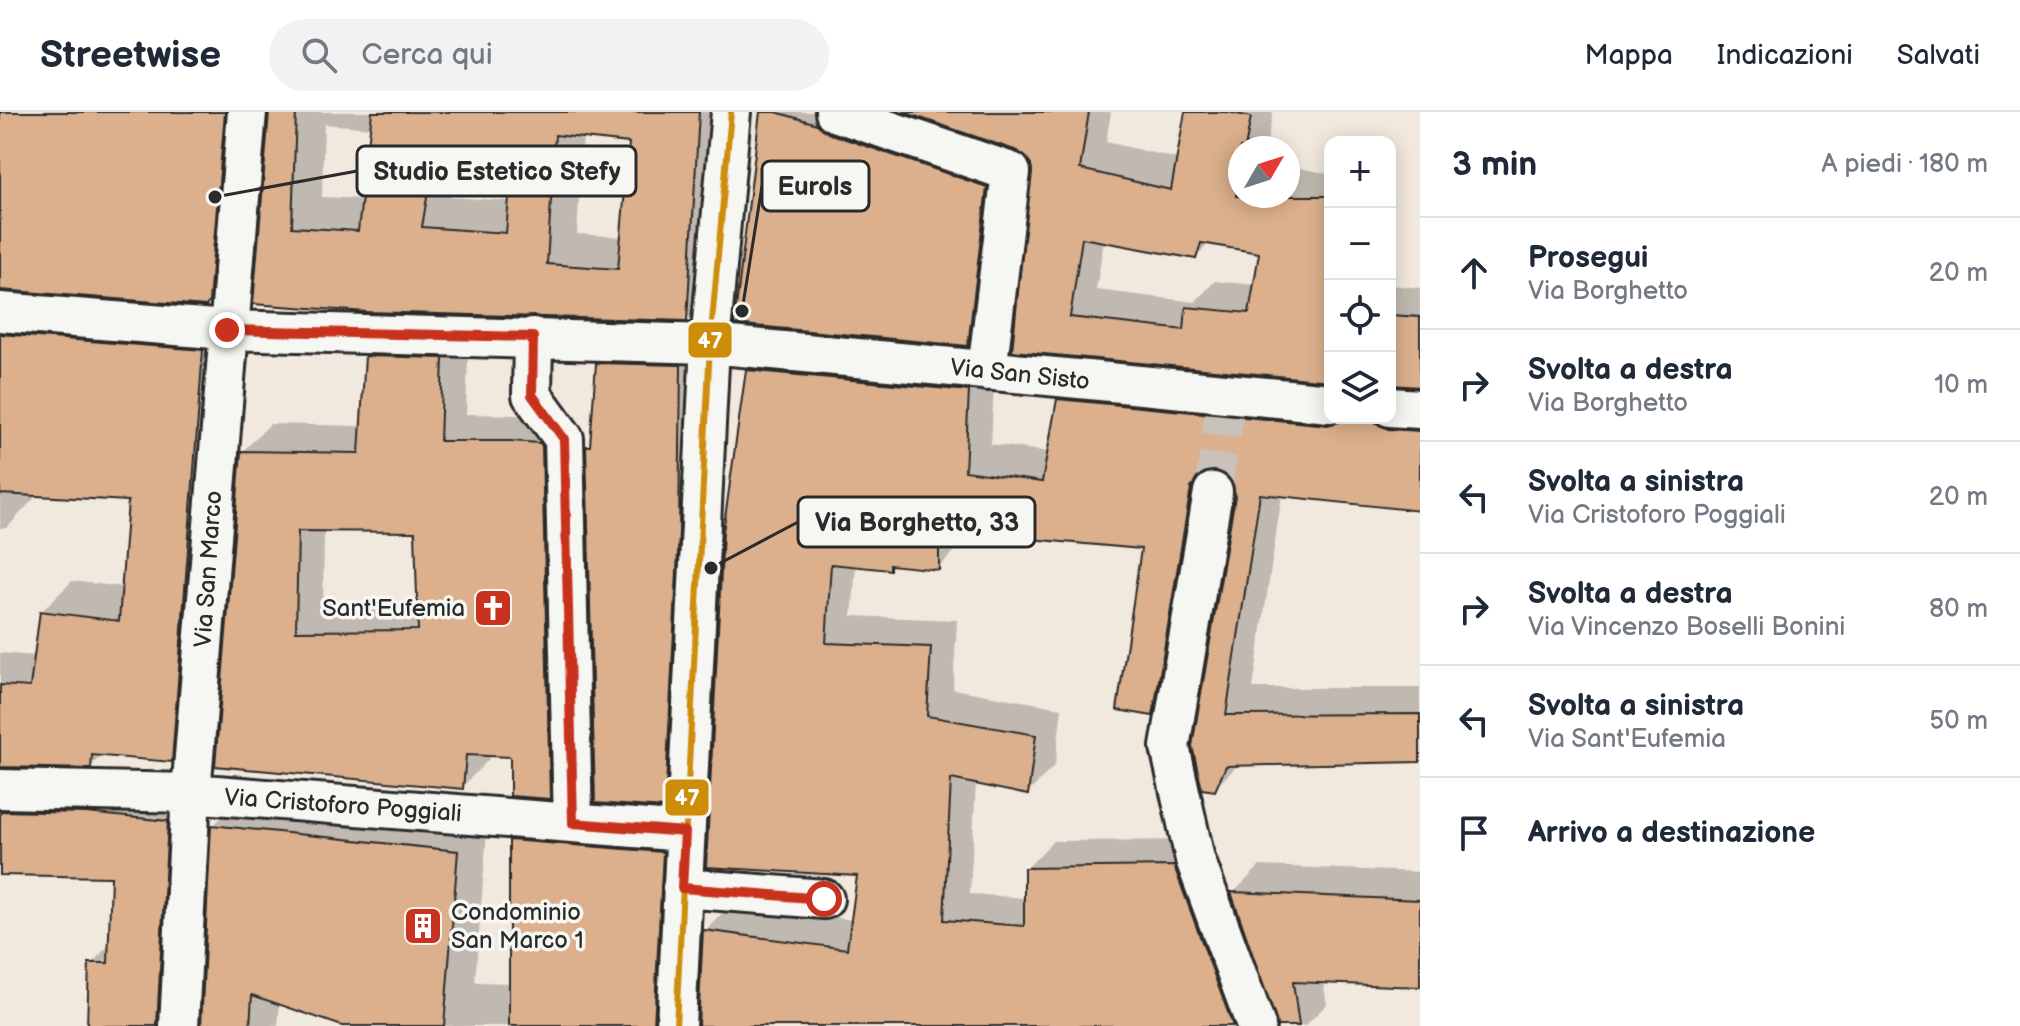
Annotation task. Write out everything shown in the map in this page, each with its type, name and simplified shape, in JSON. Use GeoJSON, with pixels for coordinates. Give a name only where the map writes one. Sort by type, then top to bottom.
{"type":"FeatureCollection","features":[{"type":"Feature","properties":{"kind":"street","name":"Via San Marco"},"geometry":{"type":"LineString","coordinates":[[179,1026],[191,793],[247,112]]}},
{"type":"Feature","properties":{"kind":"street"},"geometry":{"type":"LineString","coordinates":[[676,1026],[710,344],[731,112]]}},
{"type":"Feature","properties":{"kind":"street"},"geometry":{"type":"LineString","coordinates":[[835,112],[1011,172],[987,371]]}},
{"type":"Feature","properties":{"kind":"street","name":"Via San Sisto"},"geometry":{"type":"LineString","coordinates":[[0,312],[227,330],[710,344],[1324,403]]}},
{"type":"Feature","properties":{"kind":"street"},"geometry":{"type":"LineString","coordinates":[[533,337],[532,395],[564,439],[573,823]]}},
{"type":"Feature","properties":{"kind":"street"},"geometry":{"type":"LineString","coordinates":[[1396,407],[1420,409]]}},
{"type":"Feature","properties":{"kind":"street"},"geometry":{"type":"LineString","coordinates":[[1213,492],[1170,747],[1195,859],[1256,1026]]}},
{"type":"Feature","properties":{"kind":"street","name":"Via Cristoforo Poggiali"},"geometry":{"type":"LineString","coordinates":[[0,789],[191,793],[685,832]]}},
{"type":"Feature","properties":{"kind":"street"},"geometry":{"type":"LineString","coordinates":[[682,888],[824,899]]}},
{"type":"Feature","properties":{"kind":"building"},"geometry":{"type":"Polygon","coordinates":[[[0,112],[225,112],[209,302],[206,306],[0,290],[0,112]]]}},
{"type":"Feature","properties":{"kind":"building"},"geometry":{"type":"Polygon","coordinates":[[[269,112],[296,112],[292,227],[358,231],[372,112],[699,112],[687,321],[367,312],[253,304],[269,112]],[[555,135],[547,264],[618,269],[629,143],[555,135]],[[433,162],[422,227],[506,233],[512,162],[433,162]]]}},
{"type":"Feature","properties":{"kind":"building"},"geometry":{"type":"Polygon","coordinates":[[[760,112],[776,112],[817,124],[828,133],[987,187],[968,346],[734,324],[760,112]]]}},
{"type":"Feature","properties":{"kind":"building"},"geometry":{"type":"Polygon","coordinates":[[[903,112],[1089,112],[1080,169],[1171,190],[1185,112],[1228,112],[1251,117],[1247,136],[1228,136],[1228,208],[1300,208],[1300,196],[1324,196],[1324,380],[1012,351],[1031,164],[1018,151],[903,112]],[[1082,238],[1070,317],[1184,330],[1186,307],[1249,313],[1259,253],[1201,243],[1196,259],[1082,238]]]}},
{"type":"Feature","properties":{"kind":"building"},"geometry":{"type":"Polygon","coordinates":[[[1396,315],[1420,317],[1420,387],[1396,385],[1396,315]]]}},
{"type":"Feature","properties":{"kind":"building"},"geometry":{"type":"Polygon","coordinates":[[[0,334],[203,350],[172,762],[92,755],[91,769],[0,767],[0,685],[30,687],[40,611],[119,621],[128,501],[0,494],[0,334]]]}},
{"type":"Feature","properties":{"kind":"building"},"geometry":{"type":"Polygon","coordinates":[[[365,356],[443,358],[440,441],[510,441],[540,443],[542,446],[550,799],[510,796],[510,757],[466,755],[463,789],[215,766],[241,451],[359,453],[365,356]],[[298,531],[296,631],[418,630],[415,532],[298,531]]]}},
{"type":"Feature","properties":{"kind":"building"},"geometry":{"type":"Polygon","coordinates":[[[596,363],[681,365],[679,532],[665,808],[595,803],[586,446],[590,446],[596,363]]]}},
{"type":"Feature","properties":{"kind":"building"},"geometry":{"type":"Polygon","coordinates":[[[746,370],[969,391],[965,471],[1042,482],[1057,399],[1328,425],[1380,424],[1388,429],[1420,431],[1420,511],[1260,494],[1226,715],[1420,714],[1420,762],[1226,766],[1215,791],[1202,789],[1192,746],[1235,496],[1233,484],[1217,471],[1205,472],[1191,488],[1153,716],[1117,710],[1141,549],[939,531],[939,570],[890,565],[890,570],[831,564],[826,643],[931,647],[927,716],[1036,735],[1028,795],[951,779],[944,920],[1024,926],[1024,868],[1174,866],[1233,1026],[698,1026],[703,930],[847,949],[857,876],[706,867],[723,532],[746,370]]]}},
{"type":"Feature","properties":{"kind":"building"},"geometry":{"type":"Polygon","coordinates":[[[0,811],[86,813],[168,821],[157,1026],[87,1026],[89,963],[108,963],[111,877],[0,875],[0,811]]]}},
{"type":"Feature","properties":{"kind":"building"},"geometry":{"type":"Polygon","coordinates":[[[211,825],[458,851],[444,1026],[342,1026],[252,995],[250,1026],[201,1026],[211,825]]]}},
{"type":"Feature","properties":{"kind":"building"},"geometry":{"type":"Polygon","coordinates":[[[509,840],[663,852],[654,1026],[509,1026],[509,840]]]}},
{"type":"Feature","properties":{"kind":"building"},"geometry":{"type":"Polygon","coordinates":[[[1231,892],[1420,900],[1420,987],[1293,982],[1299,1026],[1277,1026],[1231,892]]]}},
{"type":"Feature","properties":{"kind":"tunnel"},"geometry":{"type":"LineString","coordinates":[[1213,492],[1227,395]]}},
{"type":"Feature","properties":{"kind":"transit line","name":"47"},"geometry":{"type":"LineString","coordinates":[[676,1026],[710,344],[731,112]]}},
{"type":"Feature","properties":{"kind":"place","name":"Studio Estetico Stefy"},"geometry":{"type":"Point","coordinates":[215,197]}},
{"type":"Feature","properties":{"kind":"place","name":"Eurols"},"geometry":{"type":"Point","coordinates":[742,311]}},
{"type":"Feature","properties":{"kind":"place","name":"Via Borghetto, 33"},"geometry":{"type":"Point","coordinates":[711,568]}},
{"type":"Feature","properties":{"kind":"place","name":"Sant'Eufemia"},"geometry":{"type":"Point","coordinates":[493,608]}},
{"type":"Feature","properties":{"kind":"place","name":"Condominio San Marco 1"},"geometry":{"type":"Point","coordinates":[423,926]}},
{"type":"Feature","properties":{"kind":"route"},"geometry":{"type":"LineString","coordinates":[[227,330],[533,337],[532,395],[564,439],[573,823],[685,832],[682,888],[824,899]]}}]}
